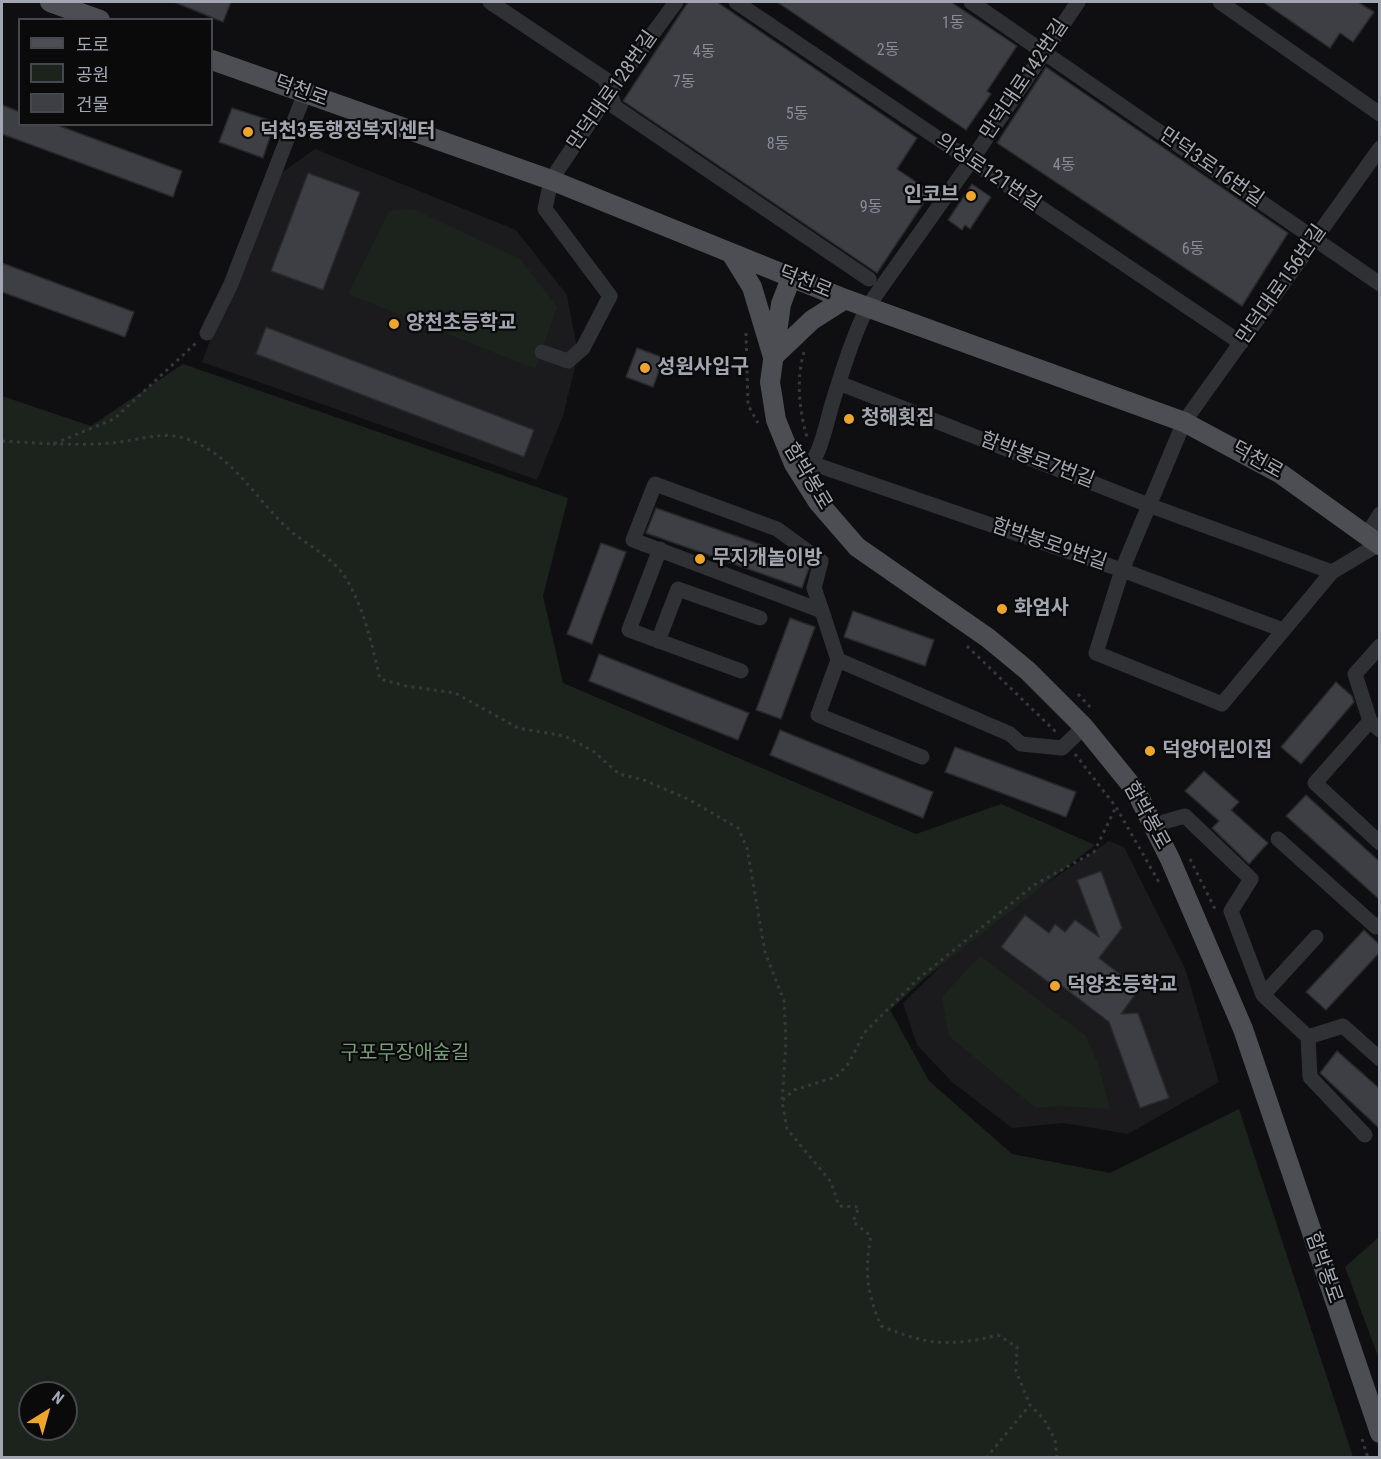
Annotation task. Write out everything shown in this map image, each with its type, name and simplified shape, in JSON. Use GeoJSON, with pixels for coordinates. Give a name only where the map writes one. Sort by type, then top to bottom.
{"type":"FeatureCollection","features":[{"type":"Feature","properties":{"kind":"main road"},"geometry":{"type":"LineString","coordinates":[[50,2],[94,18]]}},
{"type":"Feature","properties":{"kind":"main road","name":"덕천로"},"geometry":{"type":"LineString","coordinates":[[213,60],[551,180],[845,299],[1184,422],[1281,474],[1375,542]]}},
{"type":"Feature","properties":{"kind":"main road"},"geometry":{"type":"LineString","coordinates":[[731,253],[752,287],[773,357],[812,320],[845,299]]}},
{"type":"Feature","properties":{"kind":"main road","name":"함박봉로"},"geometry":{"type":"LineString","coordinates":[[791,278],[781,304],[770,382],[776,420],[808,470],[818,502],[857,547],[988,638],[1089,719],[1136,791],[1243,1029],[1370,1434]]}},
{"type":"Feature","properties":{"kind":"street"},"geometry":{"type":"LineString","coordinates":[[490,2],[605,80],[615,107],[869,279]]}},
{"type":"Feature","properties":{"kind":"street","name":"만덕대로128번길"},"geometry":{"type":"LineString","coordinates":[[551,180],[610,92],[675,2]]}},
{"type":"Feature","properties":{"kind":"street","name":"의성로121번길"},"geometry":{"type":"LineString","coordinates":[[736,2],[1241,343]]}},
{"type":"Feature","properties":{"kind":"street","name":"만덕3로16번길"},"geometry":{"type":"LineString","coordinates":[[971,2],[1380,284]]}},
{"type":"Feature","properties":{"kind":"street","name":"만덕대로142번길"},"geometry":{"type":"LineString","coordinates":[[839,383],[859,323],[868,306],[1078,2]]}},
{"type":"Feature","properties":{"kind":"street"},"geometry":{"type":"LineString","coordinates":[[1220,2],[1380,114]]}},
{"type":"Feature","properties":{"kind":"street"},"geometry":{"type":"LineString","coordinates":[[207,333],[231,284],[305,93]]}},
{"type":"Feature","properties":{"kind":"street","name":"만덕대로156번길"},"geometry":{"type":"LineString","coordinates":[[1283,630],[1222,704],[1096,653],[1122,570],[1151,506],[1184,422],[1380,148]]}},
{"type":"Feature","properties":{"kind":"street"},"geometry":{"type":"LineString","coordinates":[[542,351],[568,361],[583,348],[610,296],[545,209],[551,180]]}},
{"type":"Feature","properties":{"kind":"street"},"geometry":{"type":"LineString","coordinates":[[808,470],[839,383]]}},
{"type":"Feature","properties":{"kind":"street","name":"함박봉로7번길"},"geometry":{"type":"LineString","coordinates":[[839,383],[1151,506],[1332,572]]}},
{"type":"Feature","properties":{"kind":"street","name":"함박봉로9번길"},"geometry":{"type":"LineString","coordinates":[[808,470],[1122,570],[1283,630]]}},
{"type":"Feature","properties":{"kind":"street"},"geometry":{"type":"LineString","coordinates":[[822,611],[633,540],[655,483],[777,529],[821,561],[814,588],[822,611],[838,660],[818,715],[922,757]]}},
{"type":"Feature","properties":{"kind":"street"},"geometry":{"type":"LineString","coordinates":[[1283,630],[1332,572],[1375,542],[1380,514]]}},
{"type":"Feature","properties":{"kind":"street"},"geometry":{"type":"LineString","coordinates":[[660,549],[629,630],[741,671]]}},
{"type":"Feature","properties":{"kind":"street"},"geometry":{"type":"LineString","coordinates":[[658,641],[678,589],[760,618]]}},
{"type":"Feature","properties":{"kind":"street"},"geometry":{"type":"LineString","coordinates":[[1380,646],[1356,674],[1375,725],[1315,783],[1380,843]]}},
{"type":"Feature","properties":{"kind":"street"},"geometry":{"type":"LineString","coordinates":[[838,660],[1010,734],[1021,744],[1062,748],[1089,719]]}},
{"type":"Feature","properties":{"kind":"street"},"geometry":{"type":"LineString","coordinates":[[1153,825],[1185,816],[1251,879],[1231,911],[1263,995],[1308,1037],[1310,1077],[1365,1135]]}},
{"type":"Feature","properties":{"kind":"street"},"geometry":{"type":"LineString","coordinates":[[1278,839],[1378,927]]}},
{"type":"Feature","properties":{"kind":"street"},"geometry":{"type":"LineString","coordinates":[[1263,995],[1316,938]]}},
{"type":"Feature","properties":{"kind":"street"},"geometry":{"type":"LineString","coordinates":[[1308,1037],[1343,1026],[1380,1059]]}},
{"type":"Feature","properties":{"kind":"path"},"geometry":{"type":"LineString","coordinates":[[746,324],[748,405],[761,429]]}},
{"type":"Feature","properties":{"kind":"path"},"geometry":{"type":"LineString","coordinates":[[53,444],[114,419],[207,333]]}},
{"type":"Feature","properties":{"kind":"path"},"geometry":{"type":"LineString","coordinates":[[805,346],[800,364],[800,414],[808,470]]}},
{"type":"Feature","properties":{"kind":"path"},"geometry":{"type":"LineString","coordinates":[[2,441],[111,444],[153,436],[182,438],[203,446],[235,469],[283,524],[301,540],[333,559],[364,613],[381,679],[406,686],[454,693],[518,728],[565,736],[593,751],[619,774],[644,780],[688,798],[738,828],[747,848],[765,952],[784,1001],[786,1042],[782,1101],[787,1129],[831,1182],[839,1206],[859,1207],[853,1222],[871,1236],[866,1264],[870,1301],[881,1326],[912,1339],[942,1343],[967,1343],[998,1335],[1017,1347],[1016,1371],[1030,1405],[1044,1419],[1055,1440],[1058,1458]]}},
{"type":"Feature","properties":{"kind":"path"},"geometry":{"type":"LineString","coordinates":[[962,640],[1067,743],[1116,807],[1162,887]]}},
{"type":"Feature","properties":{"kind":"path"},"geometry":{"type":"LineString","coordinates":[[1071,687],[1089,719]]}},
{"type":"Feature","properties":{"kind":"path"},"geometry":{"type":"LineString","coordinates":[[782,1101],[794,1090],[836,1077],[849,1063],[864,1033],[918,979],[1034,885],[1094,852],[1116,807]]}},
{"type":"Feature","properties":{"kind":"path"},"geometry":{"type":"LineString","coordinates":[[986,1458],[1030,1405]]}},
{"type":"Feature","properties":{"kind":"path"},"geometry":{"type":"LineString","coordinates":[[1368,1458],[1370,1434]]}},
{"type":"Feature","properties":{"kind":"shaded area","name":"양천초등학교"},"geometry":{"type":"Polygon","coordinates":[[[315,149],[516,230],[567,295],[578,354],[563,416],[537,480],[202,362],[270,181],[315,149]]]}},
{"type":"Feature","properties":{"kind":"shaded area","name":"덕양초등학교"},"geometry":{"type":"Polygon","coordinates":[[[1109,841],[1124,847],[1185,968],[1219,1082],[1128,1134],[1063,1123],[1012,1128],[952,1082],[917,1045],[903,1003],[943,964],[1025,898],[1109,841]]]}},
{"type":"Feature","properties":{"kind":"green space"},"geometry":{"type":"Polygon","coordinates":[[[413,209],[520,259],[557,307],[535,369],[348,294],[389,211],[413,209]]]}},
{"type":"Feature","properties":{"kind":"green space","name":"구포무장애숲길"},"geometry":{"type":"Polygon","coordinates":[[[183,364],[568,498],[543,596],[563,683],[916,834],[1001,804],[1095,845],[925,978],[890,1010],[929,1081],[1012,1154],[1110,1173],[1239,1109],[1353,1457],[2,1457],[2,396],[91,426],[183,364]]]}},
{"type":"Feature","properties":{"kind":"green space"},"geometry":{"type":"Polygon","coordinates":[[[980,956],[1086,1036],[1098,1064],[1110,1109],[1057,1106],[1036,1108],[949,1036],[942,997],[980,956]]]}},
{"type":"Feature","properties":{"kind":"green space"},"geometry":{"type":"Polygon","coordinates":[[[1379,1237],[1379,1359],[1345,1267],[1379,1237]]]}},
{"type":"Feature","properties":{"kind":"building"},"geometry":{"type":"Polygon","coordinates":[[[174,2],[231,2],[223,22],[174,2]]]}},
{"type":"Feature","properties":{"kind":"building"},"geometry":{"type":"Polygon","coordinates":[[[688,2],[717,2],[917,138],[897,169],[931,192],[877,273],[623,101],[688,2]]]}},
{"type":"Feature","properties":{"kind":"building"},"geometry":{"type":"Polygon","coordinates":[[[777,2],[951,2],[1017,46],[987,91],[991,94],[966,130],[777,2]]]}},
{"type":"Feature","properties":{"kind":"building"},"geometry":{"type":"Polygon","coordinates":[[[1263,2],[1358,2],[1374,12],[1353,42],[1340,33],[1330,48],[1263,2]]]}},
{"type":"Feature","properties":{"kind":"building"},"geometry":{"type":"Polygon","coordinates":[[[1046,67],[1288,233],[1242,306],[997,143],[1046,67]]]}},
{"type":"Feature","properties":{"kind":"building"},"geometry":{"type":"Polygon","coordinates":[[[2,105],[18,111],[18,126],[59,126],[182,171],[173,197],[2,134],[2,105]]]}},
{"type":"Feature","properties":{"kind":"building"},"geometry":{"type":"Polygon","coordinates":[[[232,108],[275,122],[263,158],[219,142],[232,108]]]}},
{"type":"Feature","properties":{"kind":"building"},"geometry":{"type":"Polygon","coordinates":[[[308,173],[360,192],[323,290],[271,271],[308,173]]]}},
{"type":"Feature","properties":{"kind":"building"},"geometry":{"type":"Polygon","coordinates":[[[972,184],[991,197],[970,229],[965,225],[962,230],[948,220],[972,184]]]}},
{"type":"Feature","properties":{"kind":"building"},"geometry":{"type":"Polygon","coordinates":[[[2,263],[134,312],[125,337],[2,292],[2,263]]]}},
{"type":"Feature","properties":{"kind":"building"},"geometry":{"type":"Polygon","coordinates":[[[266,327],[534,430],[524,457],[256,354],[266,327]]]}},
{"type":"Feature","properties":{"kind":"building","name":"성원사입구"},"geometry":{"type":"Polygon","coordinates":[[[637,348],[664,358],[653,387],[626,377],[637,348]]]}},
{"type":"Feature","properties":{"kind":"building"},"geometry":{"type":"Polygon","coordinates":[[[656,508],[802,559],[810,565],[802,588],[646,533],[656,508]]]}},
{"type":"Feature","properties":{"kind":"building"},"geometry":{"type":"Polygon","coordinates":[[[601,543],[626,552],[592,644],[567,634],[601,543]]]}},
{"type":"Feature","properties":{"kind":"building"},"geometry":{"type":"Polygon","coordinates":[[[853,611],[934,640],[925,666],[844,637],[853,611]]]}},
{"type":"Feature","properties":{"kind":"building"},"geometry":{"type":"Polygon","coordinates":[[[790,618],[815,627],[781,719],[756,710],[790,618]]]}},
{"type":"Feature","properties":{"kind":"building"},"geometry":{"type":"Polygon","coordinates":[[[599,654],[749,713],[738,740],[589,681],[599,654]]]}},
{"type":"Feature","properties":{"kind":"building"},"geometry":{"type":"Polygon","coordinates":[[[1336,682],[1352,696],[1354,702],[1301,764],[1281,747],[1336,682]]]}},
{"type":"Feature","properties":{"kind":"building"},"geometry":{"type":"Polygon","coordinates":[[[780,730],[933,792],[923,818],[770,755],[780,730]]]}},
{"type":"Feature","properties":{"kind":"building"},"geometry":{"type":"Polygon","coordinates":[[[955,747],[1076,792],[1066,817],[945,772],[955,747]]]}},
{"type":"Feature","properties":{"kind":"building"},"geometry":{"type":"Polygon","coordinates":[[[1204,771],[1239,802],[1231,810],[1268,843],[1249,864],[1212,828],[1219,821],[1185,791],[1204,771]]]}},
{"type":"Feature","properties":{"kind":"building"},"geometry":{"type":"Polygon","coordinates":[[[1306,795],[1380,862],[1380,900],[1286,816],[1306,795]]]}},
{"type":"Feature","properties":{"kind":"building"},"geometry":{"type":"Polygon","coordinates":[[[1101,871],[1122,928],[1099,958],[1135,986],[1137,992],[1121,1014],[1138,1013],[1169,1098],[1140,1108],[1109,1022],[1058,983],[1055,987],[1001,947],[1025,915],[1049,933],[1055,924],[1065,932],[1075,920],[1099,937],[1077,880],[1101,871]]]}},
{"type":"Feature","properties":{"kind":"building"},"geometry":{"type":"Polygon","coordinates":[[[1364,930],[1380,945],[1380,952],[1326,1010],[1306,992],[1364,930]]]}},
{"type":"Feature","properties":{"kind":"building"},"geometry":{"type":"Polygon","coordinates":[[[1337,1051],[1380,1089],[1380,1129],[1320,1073],[1337,1051]]]}},
{"type":"Feature","properties":{"kind":"place","name":"덕천3동행정복지센터"},"geometry":{"type":"Point","coordinates":[248,132]}},
{"type":"Feature","properties":{"kind":"place","name":"인코브"},"geometry":{"type":"Point","coordinates":[971,196]}},
{"type":"Feature","properties":{"kind":"place","name":"양천초등학교"},"geometry":{"type":"Point","coordinates":[394,324]}},
{"type":"Feature","properties":{"kind":"place","name":"성원사입구"},"geometry":{"type":"Point","coordinates":[645,368]}},
{"type":"Feature","properties":{"kind":"place","name":"청해횟집"},"geometry":{"type":"Point","coordinates":[849,419]}},
{"type":"Feature","properties":{"kind":"place","name":"무지개놀이방"},"geometry":{"type":"Point","coordinates":[700,559]}},
{"type":"Feature","properties":{"kind":"place","name":"화엄사"},"geometry":{"type":"Point","coordinates":[1002,609]}},
{"type":"Feature","properties":{"kind":"place","name":"덕양어린이집"},"geometry":{"type":"Point","coordinates":[1150,751]}},
{"type":"Feature","properties":{"kind":"place","name":"덕양초등학교"},"geometry":{"type":"Point","coordinates":[1055,986]}}]}
